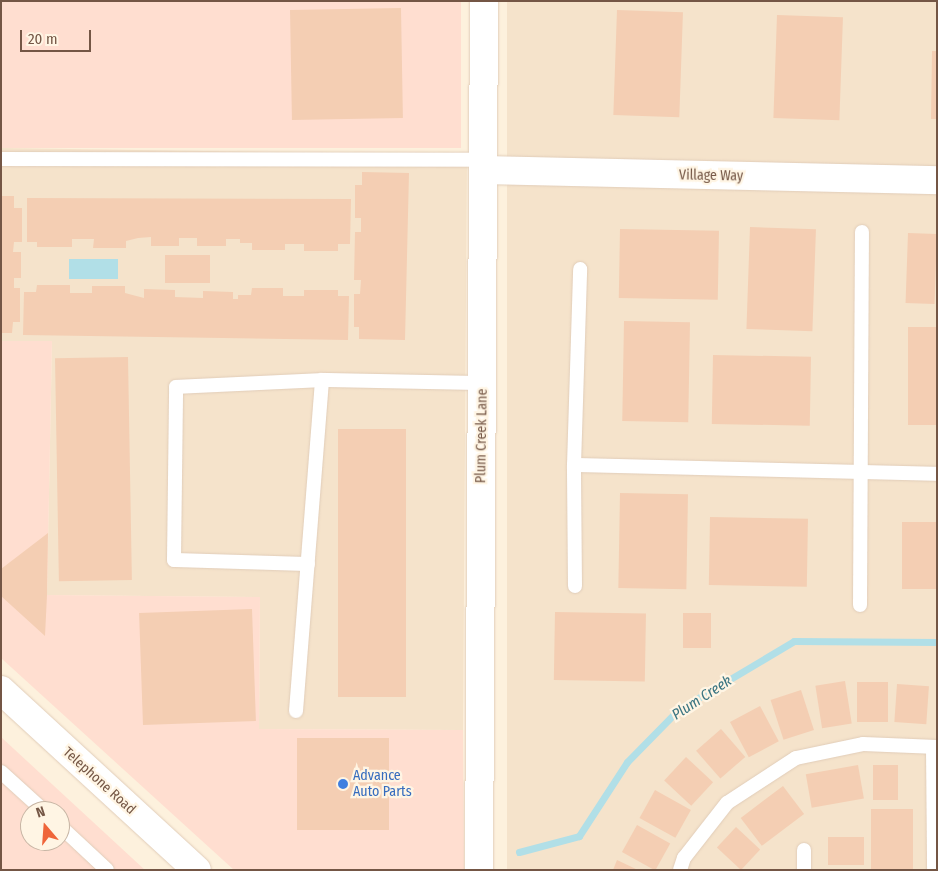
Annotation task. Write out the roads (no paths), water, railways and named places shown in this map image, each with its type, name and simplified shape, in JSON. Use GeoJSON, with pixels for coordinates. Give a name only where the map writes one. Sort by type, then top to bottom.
{"type":"FeatureCollection","features":[{"type":"Feature","properties":{"kind":"street","name":"Plum Creek Lane"},"geometry":{"type":"LineString","coordinates":[[479,870],[482,383],[486,165],[484,1]]}},
{"type":"Feature","properties":{"kind":"street","name":"Village Way"},"geometry":{"type":"LineString","coordinates":[[486,165],[937,180]]}},
{"type":"Feature","properties":{"kind":"street","name":"Telephone Road"},"geometry":{"type":"LineString","coordinates":[[1,690],[197,870]]}},
{"type":"Feature","properties":{"kind":"lane"},"geometry":{"type":"LineString","coordinates":[[1,159],[486,165]]}},
{"type":"Feature","properties":{"kind":"lane"},"geometry":{"type":"LineString","coordinates":[[860,605],[862,232]]}},
{"type":"Feature","properties":{"kind":"lane"},"geometry":{"type":"LineString","coordinates":[[575,586],[574,465],[580,269]]}},
{"type":"Feature","properties":{"kind":"lane"},"geometry":{"type":"LineString","coordinates":[[308,564],[174,560],[176,387],[322,380],[482,383]]}},
{"type":"Feature","properties":{"kind":"lane"},"geometry":{"type":"LineString","coordinates":[[296,711],[322,380]]}},
{"type":"Feature","properties":{"kind":"lane"},"geometry":{"type":"LineString","coordinates":[[574,465],[937,474]]}},
{"type":"Feature","properties":{"kind":"lane"},"geometry":{"type":"LineString","coordinates":[[680,870],[726,803],[796,758],[862,744],[935,747],[934,870]]}},
{"type":"Feature","properties":{"kind":"lane"},"geometry":{"type":"LineString","coordinates":[[1,772],[33,801]]}},
{"type":"Feature","properties":{"kind":"lane"},"geometry":{"type":"LineString","coordinates":[[70,835],[107,870]]}},
{"type":"Feature","properties":{"kind":"lane"},"geometry":{"type":"LineString","coordinates":[[804,850],[804,870]]}},
{"type":"Feature","properties":{"kind":"water"},"geometry":{"type":"Polygon","coordinates":[[[69,259],[118,259],[118,279],[69,279],[69,259]]]}},
{"type":"Feature","properties":{"kind":"waterway","name":"Plum Creek"},"geometry":{"type":"LineString","coordinates":[[519,852],[579,836],[627,762],[678,710],[794,641],[937,642]]}},
{"type":"Feature","properties":{"kind":"place","name":"Advance Auto Parts"},"geometry":{"type":"Point","coordinates":[343,784]}}]}
